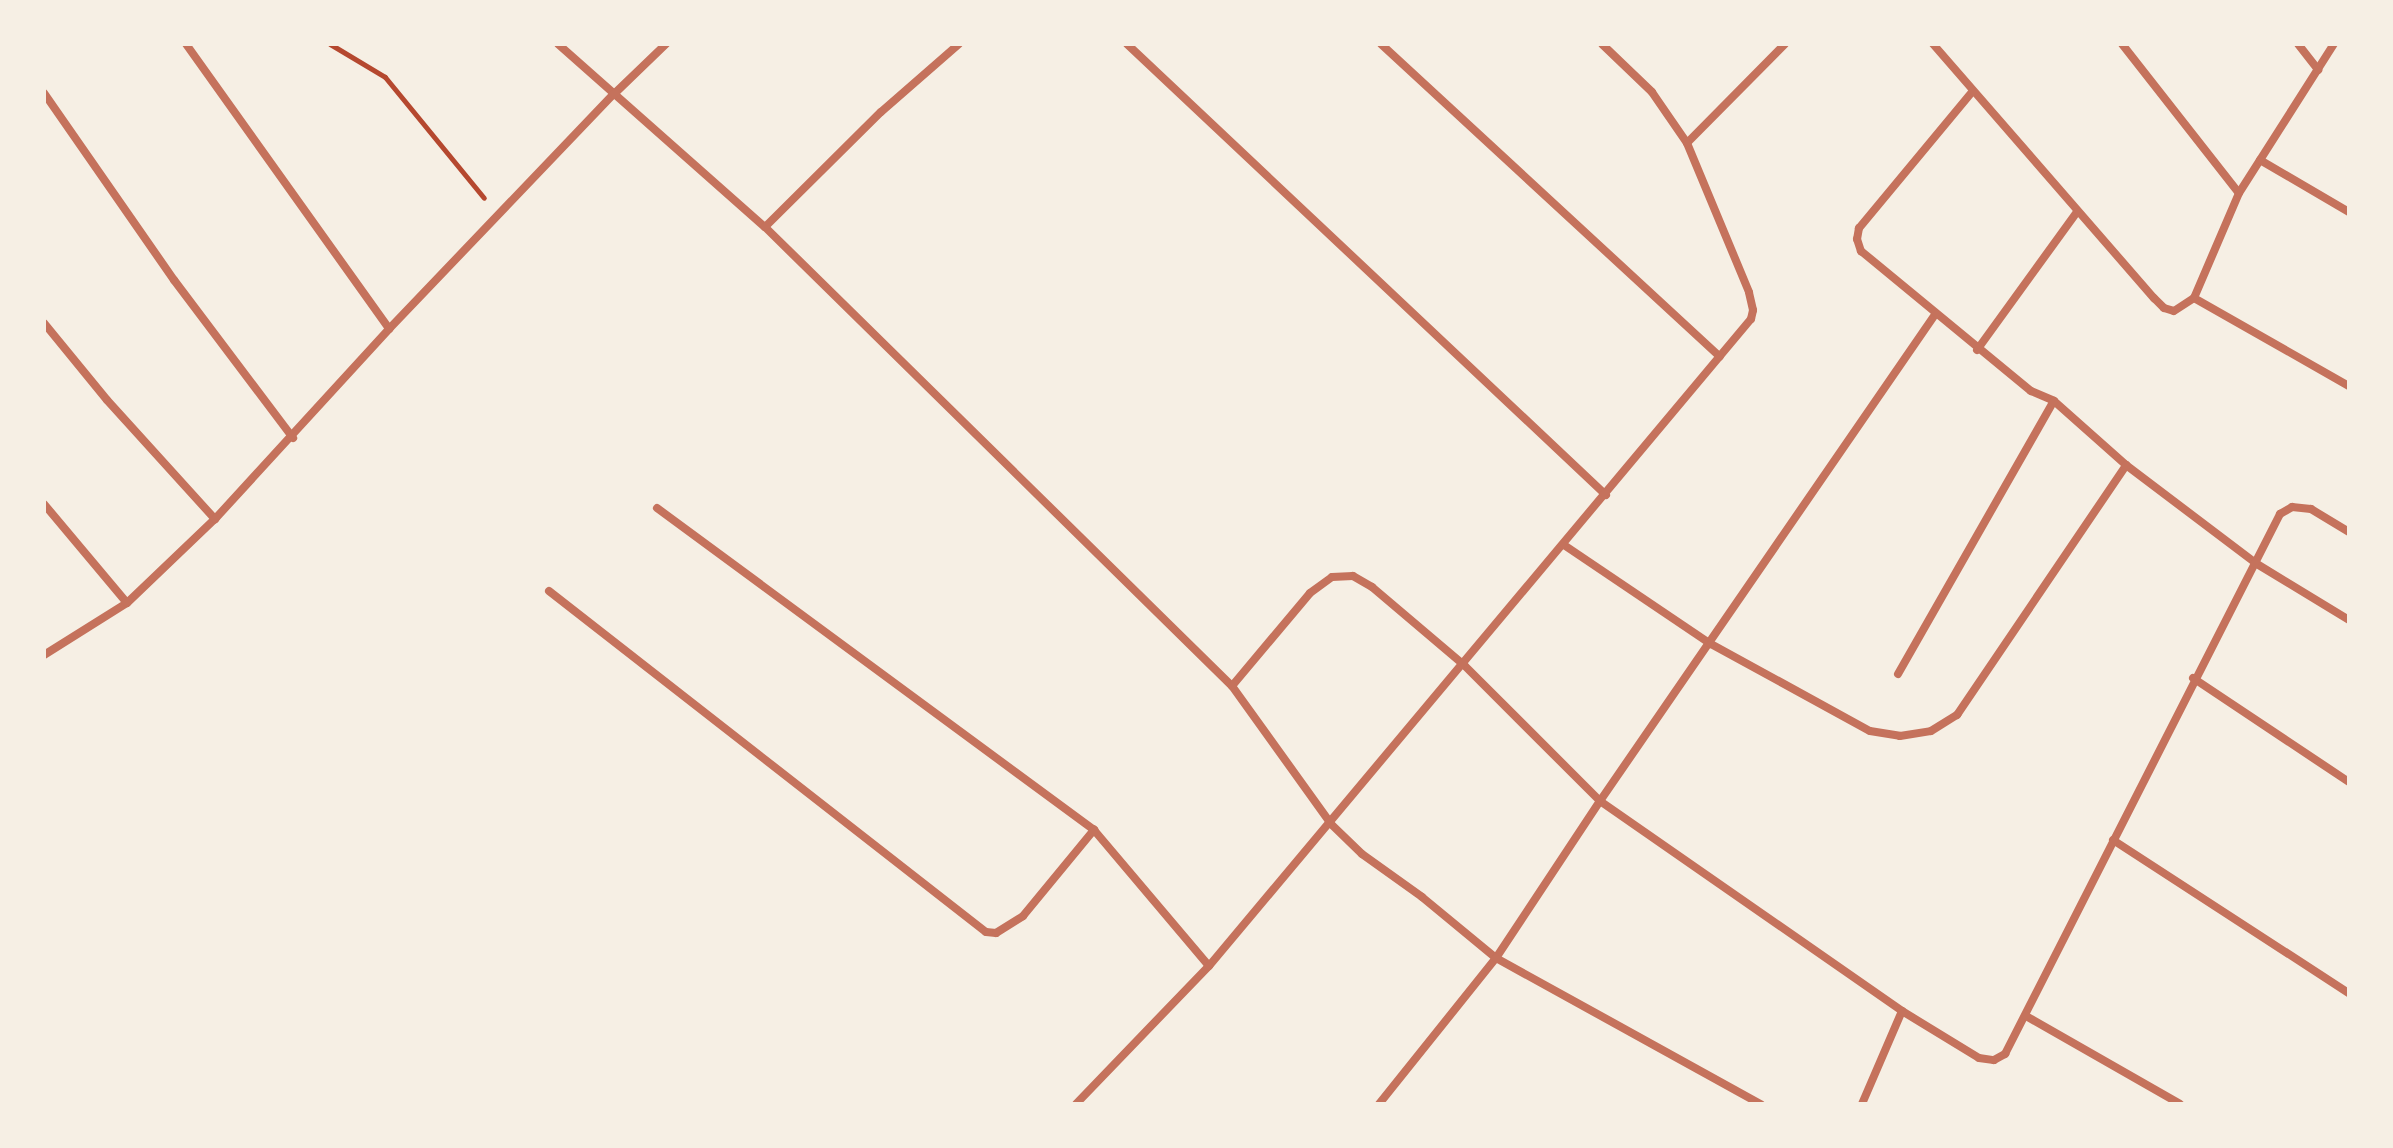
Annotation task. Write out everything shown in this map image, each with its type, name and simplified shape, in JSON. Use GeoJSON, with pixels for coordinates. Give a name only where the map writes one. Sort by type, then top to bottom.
{"type":"FeatureCollection","features":[{"type":"Feature","properties":{"kind":"street"},"geometry":{"type":"LineString","coordinates":[[186,44],[389,329]]}},
{"type":"Feature","properties":{"kind":"street"},"geometry":{"type":"LineString","coordinates":[[558,44],[765,227],[1232,686],[1331,824],[1362,854],[1422,897],[1496,958],[1761,1104]]}},
{"type":"Feature","properties":{"kind":"street"},"geometry":{"type":"LineString","coordinates":[[44,655],[127,603],[215,519],[498,214],[666,44]]}},
{"type":"Feature","properties":{"kind":"street"},"geometry":{"type":"LineString","coordinates":[[765,227],[881,112],[959,44]]}},
{"type":"Feature","properties":{"kind":"street"},"geometry":{"type":"LineString","coordinates":[[1127,44],[1606,495]]}},
{"type":"Feature","properties":{"kind":"street"},"geometry":{"type":"LineString","coordinates":[[1381,44],[1720,357]]}},
{"type":"Feature","properties":{"kind":"street"},"geometry":{"type":"LineString","coordinates":[[1076,1104],[1209,966],[1745,328],[1753,310],[1749,292],[1687,143],[1652,92],[1602,44]]}},
{"type":"Feature","properties":{"kind":"street"},"geometry":{"type":"LineString","coordinates":[[1687,143],[1785,44]]}},
{"type":"Feature","properties":{"kind":"street"},"geometry":{"type":"LineString","coordinates":[[1933,44],[2154,298],[2164,308],[2174,311],[2194,298],[2239,193],[2334,44]]}},
{"type":"Feature","properties":{"kind":"street"},"geometry":{"type":"LineString","coordinates":[[2122,44],[2239,193]]}},
{"type":"Feature","properties":{"kind":"street"},"geometry":{"type":"LineString","coordinates":[[2298,44],[2318,70]]}},
{"type":"Feature","properties":{"kind":"street"},"geometry":{"type":"LineString","coordinates":[[1972,92],[1857,233],[1861,251],[1977,350],[2031,391],[2054,401],[2126,465],[2257,564],[2349,620]]}},
{"type":"Feature","properties":{"kind":"street"},"geometry":{"type":"LineString","coordinates":[[44,93],[174,280],[293,438]]}},
{"type":"Feature","properties":{"kind":"street"},"geometry":{"type":"LineString","coordinates":[[2260,160],[2349,212]]}},
{"type":"Feature","properties":{"kind":"street"},"geometry":{"type":"LineString","coordinates":[[1977,350],[2077,212]]}},
{"type":"Feature","properties":{"kind":"street"},"geometry":{"type":"LineString","coordinates":[[2194,298],[2349,386]]}},
{"type":"Feature","properties":{"kind":"street"},"geometry":{"type":"LineString","coordinates":[[1379,1104],[1496,958],[1600,801],[1936,313]]}},
{"type":"Feature","properties":{"kind":"street"},"geometry":{"type":"LineString","coordinates":[[44,323],[107,400],[215,519]]}},
{"type":"Feature","properties":{"kind":"street"},"geometry":{"type":"LineString","coordinates":[[1898,674],[2054,401]]}},
{"type":"Feature","properties":{"kind":"street"},"geometry":{"type":"LineString","coordinates":[[1564,545],[1711,644],[1870,731],[1900,736],[1931,731],[1957,715],[2126,465]]}},
{"type":"Feature","properties":{"kind":"street"},"geometry":{"type":"LineString","coordinates":[[44,504],[127,603]]}},
{"type":"Feature","properties":{"kind":"street"},"geometry":{"type":"LineString","coordinates":[[1232,686],[1310,593],[1332,577],[1353,576],[1372,587],[1464,665],[1600,801],[1902,1011],[1979,1058],[1994,1060],[2005,1054],[2026,1016],[2193,678],[2257,564],[2280,514],[2292,507],[2311,509],[2349,532]]}},
{"type":"Feature","properties":{"kind":"street"},"geometry":{"type":"LineString","coordinates":[[657,508],[1094,830],[1209,966]]}},
{"type":"Feature","properties":{"kind":"street"},"geometry":{"type":"LineString","coordinates":[[549,591],[986,932],[996,933],[1023,916],[1094,830]]}},
{"type":"Feature","properties":{"kind":"street"},"geometry":{"type":"LineString","coordinates":[[2193,678],[2349,782]]}},
{"type":"Feature","properties":{"kind":"street"},"geometry":{"type":"LineString","coordinates":[[2113,840],[2349,993]]}},
{"type":"Feature","properties":{"kind":"street"},"geometry":{"type":"LineString","coordinates":[[1862,1104],[1902,1011]]}},
{"type":"Feature","properties":{"kind":"street"},"geometry":{"type":"LineString","coordinates":[[2026,1016],[2180,1104]]}},
{"type":"Feature","properties":{"kind":"path"},"geometry":{"type":"LineString","coordinates":[[330,44],[385,77],[498,214]]}}]}
